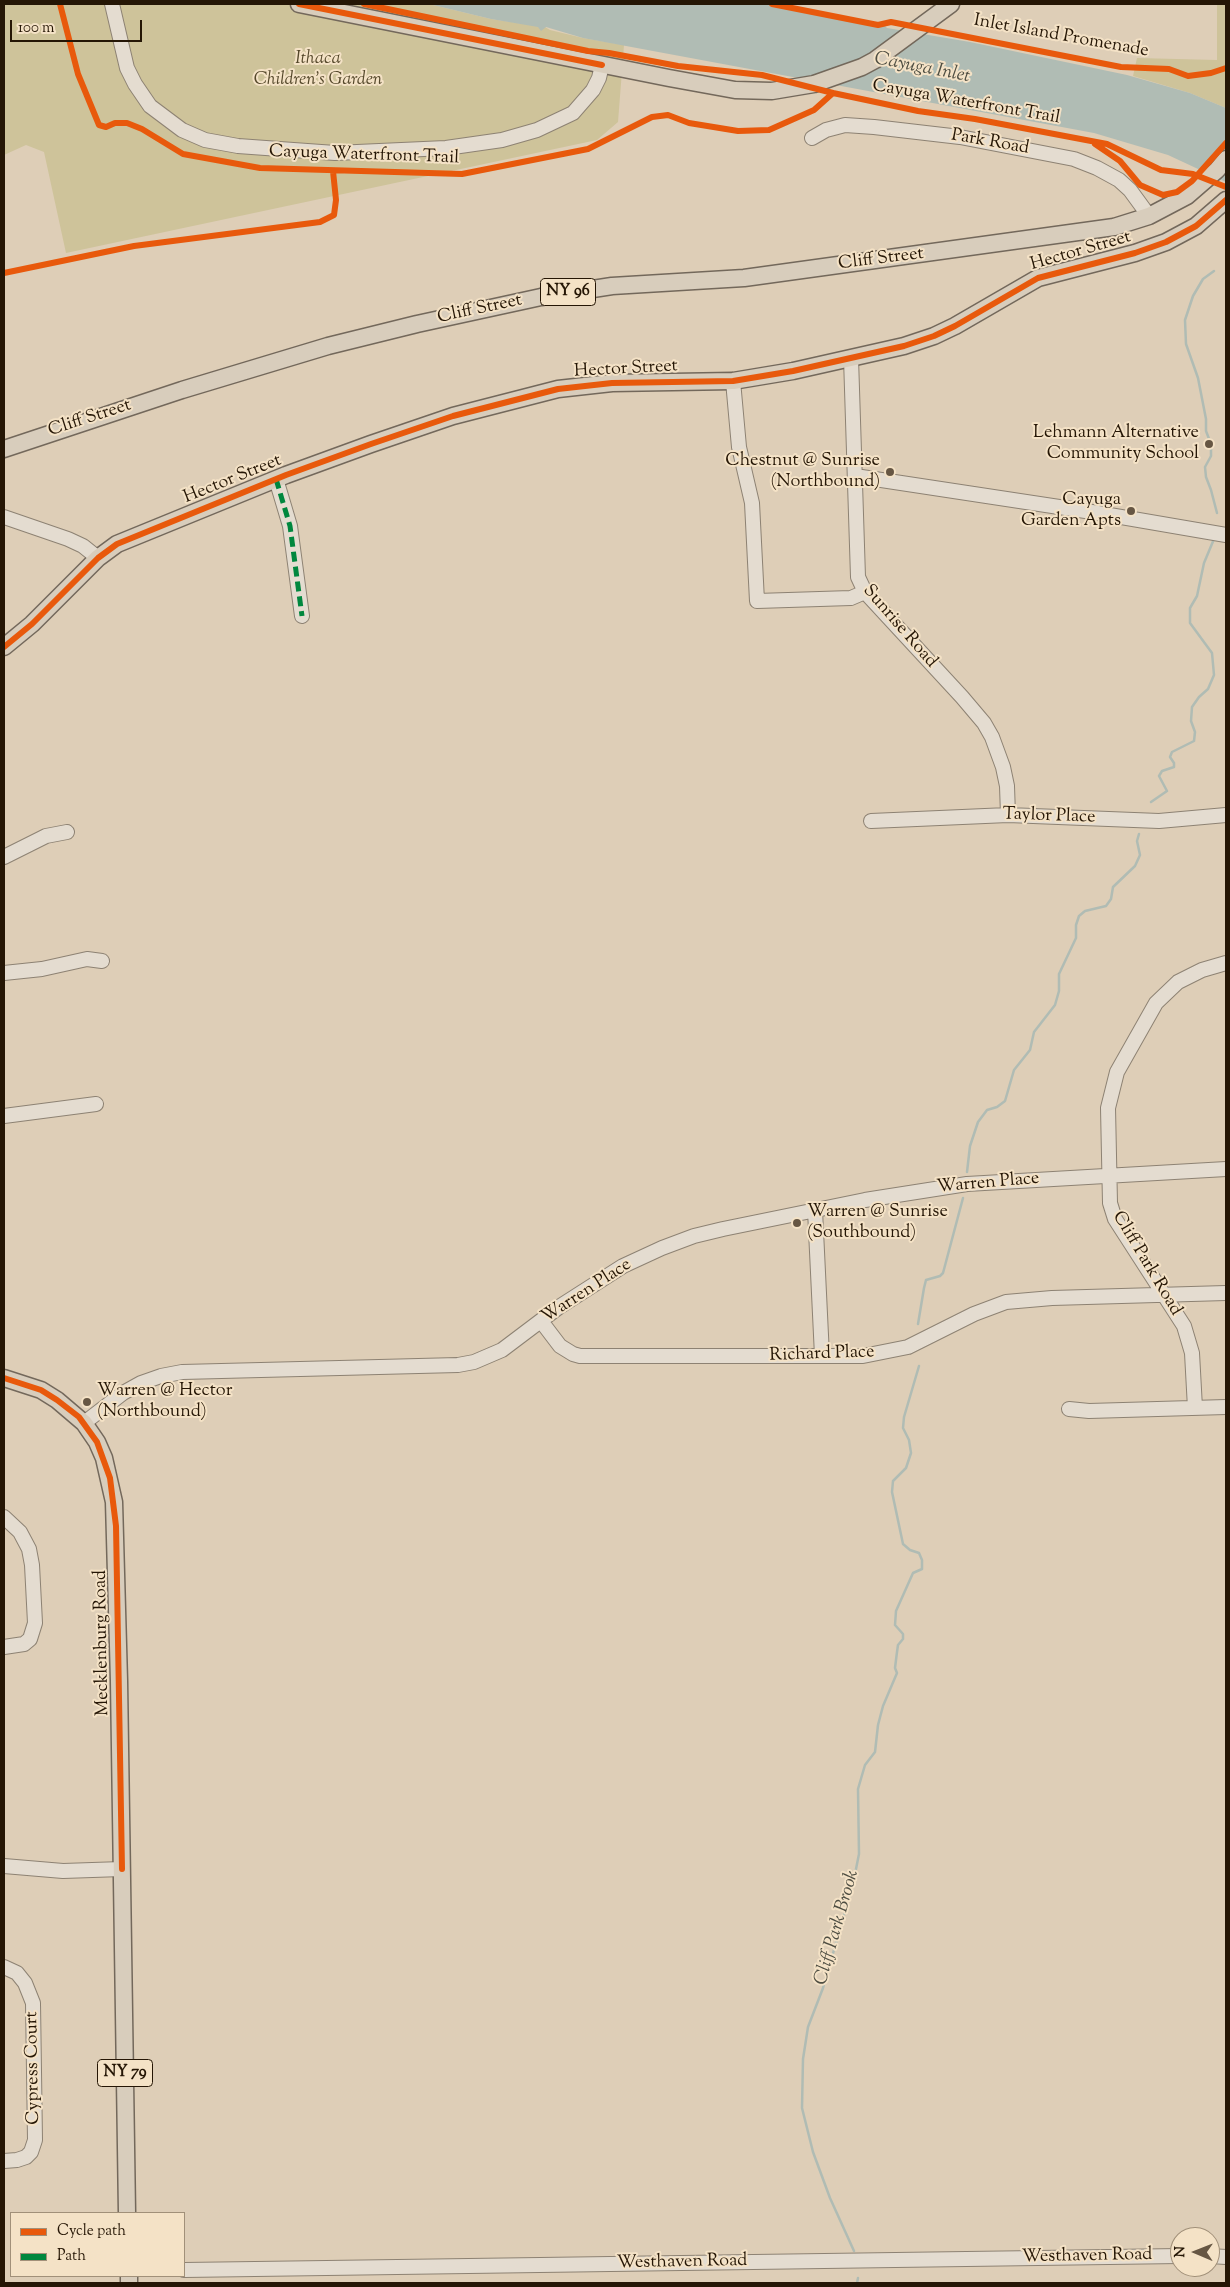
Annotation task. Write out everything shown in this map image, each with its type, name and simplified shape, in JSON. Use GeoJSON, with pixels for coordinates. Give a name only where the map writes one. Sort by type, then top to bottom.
{"type":"FeatureCollection","features":[{"type":"Feature","properties":{"kind":"main road"},"geometry":{"type":"LineString","coordinates":[[299,4],[735,90],[783,90],[814,84],[862,67],[875,60],[951,4]]}},
{"type":"Feature","properties":{"kind":"main road","name":"NY 96"},"geometry":{"type":"LineString","coordinates":[[1149,216],[1187,196],[1226,159]]}},
{"type":"Feature","properties":{"kind":"main road","name":"Hector Street"},"geometry":{"type":"LineString","coordinates":[[4,647],[32,624],[98,558],[117,544],[276,479],[453,416],[540,393],[612,383],[733,381],[851,358],[934,336],[1038,278],[1135,254],[1166,242],[1196,226],[1224,206]]}},
{"type":"Feature","properties":{"kind":"main road","name":"Cliff Street"},"geometry":{"type":"LineString","coordinates":[[4,449],[173,393],[328,346],[541,297],[612,286],[744,278],[958,250],[1114,228],[1149,216]]}},
{"type":"Feature","properties":{"kind":"main road","name":"NY 79"},"geometry":{"type":"LineString","coordinates":[[4,1378],[41,1390],[57,1400],[84,1423]]}},
{"type":"Feature","properties":{"kind":"main road","name":"Mecklenburg Road"},"geometry":{"type":"LineString","coordinates":[[84,1423],[97,1442],[104,1458],[114,1502],[127,2212]]}},
{"type":"Feature","properties":{"kind":"street"},"geometry":{"type":"LineString","coordinates":[[112,4],[127,68],[134,84],[150,106],[182,130],[205,140],[238,146],[335,153],[446,148],[502,140],[538,130],[572,113],[593,90],[599,78],[602,65]]}},
{"type":"Feature","properties":{"kind":"street","name":"Park Road"},"geometry":{"type":"LineString","coordinates":[[812,138],[826,130],[846,125],[874,127],[960,137],[1074,159],[1097,168],[1119,180],[1130,190],[1149,216]]}},
{"type":"Feature","properties":{"kind":"street","name":"Sunrise Road"},"geometry":{"type":"LineString","coordinates":[[851,358],[858,577],[864,592],[962,696],[984,723],[992,738],[1007,786],[1008,814]]}},
{"type":"Feature","properties":{"kind":"street"},"geometry":{"type":"LineString","coordinates":[[733,381],[739,447],[752,503],[757,601],[851,598],[864,592]]}},
{"type":"Feature","properties":{"kind":"street"},"geometry":{"type":"LineString","coordinates":[[855,476],[1092,512],[1226,535]]}},
{"type":"Feature","properties":{"kind":"street"},"geometry":{"type":"LineString","coordinates":[[276,479],[290,526],[302,616]]}},
{"type":"Feature","properties":{"kind":"street"},"geometry":{"type":"LineString","coordinates":[[4,517],[68,539],[83,546],[98,558]]}},
{"type":"Feature","properties":{"kind":"street","name":"Taylor Place"},"geometry":{"type":"LineString","coordinates":[[871,821],[1008,814],[1159,821],[1226,815]]}},
{"type":"Feature","properties":{"kind":"street"},"geometry":{"type":"LineString","coordinates":[[4,856],[46,836],[67,832]]}},
{"type":"Feature","properties":{"kind":"street"},"geometry":{"type":"LineString","coordinates":[[4,973],[42,969],[87,959],[102,961]]}},
{"type":"Feature","properties":{"kind":"street","name":"Cliff Park Road"},"geometry":{"type":"LineString","coordinates":[[1195,1408],[1192,1353],[1189,1338],[1165,1295],[1115,1219],[1108,1196],[1108,1108],[1113,1084],[1124,1058],[1156,1003],[1172,986],[1202,970],[1226,963]]}},
{"type":"Feature","properties":{"kind":"street"},"geometry":{"type":"LineString","coordinates":[[4,1116],[96,1104]]}},
{"type":"Feature","properties":{"kind":"street","name":"Warren Place"},"geometry":{"type":"LineString","coordinates":[[84,1423],[122,1393],[161,1376],[196,1371],[466,1364],[484,1359],[502,1350],[596,1282],[624,1266],[662,1248],[694,1236],[724,1229],[815,1210],[967,1184],[1226,1169]]}},
{"type":"Feature","properties":{"kind":"street"},"geometry":{"type":"LineString","coordinates":[[815,1210],[822,1356]]}},
{"type":"Feature","properties":{"kind":"street","name":"Richard Place"},"geometry":{"type":"LineString","coordinates":[[541,1322],[560,1346],[580,1356],[863,1356],[899,1349],[974,1314],[1006,1302],[1043,1298],[1226,1293]]}},
{"type":"Feature","properties":{"kind":"street"},"geometry":{"type":"LineString","coordinates":[[1069,1409],[1105,1411],[1226,1407]]}},
{"type":"Feature","properties":{"kind":"street"},"geometry":{"type":"LineString","coordinates":[[4,1516],[20,1532],[29,1549],[32,1564],[35,1623],[30,1639],[24,1644],[4,1647]]}},
{"type":"Feature","properties":{"kind":"street"},"geometry":{"type":"LineString","coordinates":[[4,1866],[63,1871],[122,1869]]}},
{"type":"Feature","properties":{"kind":"street","name":"Cypress Court"},"geometry":{"type":"LineString","coordinates":[[4,1967],[17,1973],[25,1983],[33,2003],[35,2140],[32,2152],[26,2157],[18,2160],[4,2161]]}},
{"type":"Feature","properties":{"kind":"street","name":"Westhaven Road"},"geometry":{"type":"LineString","coordinates":[[185,2270],[1170,2256]]}},
{"type":"Feature","properties":{"kind":"green space","name":"Ithaca Children's Garden"},"geometry":{"type":"Polygon","coordinates":[[[4,4],[429,4],[491,19],[545,27],[583,38],[624,45],[618,122],[597,140],[66,253],[44,152],[26,145],[4,155],[4,4]]]}},
{"type":"Feature","properties":{"kind":"green space"},"geometry":{"type":"Polygon","coordinates":[[[1217,5],[1226,5],[1226,108],[1190,93],[1133,76],[1137,58],[1217,60],[1217,5]]]}},
{"type":"Feature","properties":{"kind":"water","name":"Cayuga Inlet"},"geometry":{"type":"Polygon","coordinates":[[[429,4],[765,4],[878,26],[883,24],[887,28],[970,42],[1127,75],[1190,93],[1226,108],[1226,182],[1168,155],[1094,133],[583,38],[546,27],[541,31],[538,27],[491,19],[429,4]]]}},
{"type":"Feature","properties":{"kind":"waterway","name":"Cliff Park Brook"},"geometry":{"type":"LineString","coordinates":[[1214,271],[1203,279],[1193,296],[1185,320],[1186,344],[1198,378],[1206,419],[1206,431],[1211,444],[1211,456],[1205,467],[1206,477],[1217,513]]}},
{"type":"Feature","properties":{"kind":"waterway","name":"Cliff Park Brook"},"geometry":{"type":"LineString","coordinates":[[1151,802],[1167,791],[1159,776],[1162,771],[1174,767],[1170,757],[1172,752],[1194,741],[1195,732],[1191,721],[1192,707],[1208,689],[1214,675],[1212,653],[1190,623],[1190,608],[1197,596],[1204,563],[1214,539]]}},
{"type":"Feature","properties":{"kind":"waterway","name":"Cliff Park Brook"},"geometry":{"type":"LineString","coordinates":[[967,1172],[970,1146],[978,1122],[987,1110],[997,1107],[1005,1101],[1014,1070],[1030,1050],[1034,1032],[1055,1005],[1059,991],[1059,974],[1076,938],[1076,925],[1079,916],[1085,911],[1106,906],[1111,899],[1113,887],[1135,866],[1140,855],[1137,841],[1139,834]]}},
{"type":"Feature","properties":{"kind":"waterway","name":"Cliff Park Brook"},"geometry":{"type":"LineString","coordinates":[[918,1324],[926,1280],[940,1276],[943,1273],[963,1198]]}},
{"type":"Feature","properties":{"kind":"waterway","name":"Cliff Park Brook"},"geometry":{"type":"LineString","coordinates":[[854,2251],[830,2198],[813,2152],[802,2108],[803,2059],[808,2027],[823,1988],[853,1884],[859,1854],[858,1789],[865,1765],[875,1752],[878,1725],[883,1706],[897,1673],[895,1668],[898,1645],[903,1639],[903,1634],[895,1625],[896,1611],[913,1573],[922,1569],[922,1560],[919,1553],[910,1550],[903,1544],[892,1492],[893,1481],[906,1468],[911,1453],[909,1440],[903,1428],[904,1417],[919,1366]]}},
{"type":"Feature","properties":{"kind":"waterway","name":"Cliff Park Brook"},"geometry":{"type":"LineString","coordinates":[[857,2283],[858,2278]]}},
{"type":"Feature","properties":{"kind":"marked path"},"geometry":{"type":"LineString","coordinates":[[276,479],[290,526],[302,616]]}},
{"type":"Feature","properties":{"kind":"cycle path","name":"Cayuga Waterfront Trail"},"geometry":{"type":"LineString","coordinates":[[60,4],[78,74],[99,125],[106,127],[115,123],[127,123],[142,129],[183,154],[260,168],[462,174],[588,149],[652,117],[668,115],[689,123],[738,131],[769,130],[814,110],[833,93],[918,111],[975,119],[1107,144],[1161,170],[1193,174],[1226,187]]}},
{"type":"Feature","properties":{"kind":"cycle path"},"geometry":{"type":"LineString","coordinates":[[299,4],[602,65]]}},
{"type":"Feature","properties":{"kind":"cycle path"},"geometry":{"type":"LineString","coordinates":[[364,4],[588,51],[678,66],[762,75],[833,93]]}},
{"type":"Feature","properties":{"kind":"cycle path","name":"Inlet Island Promenade"},"geometry":{"type":"LineString","coordinates":[[772,4],[878,25],[891,22],[1121,67],[1169,69],[1188,76],[1211,73],[1226,68]]}},
{"type":"Feature","properties":{"kind":"cycle path"},"geometry":{"type":"LineString","coordinates":[[1095,144],[1120,161],[1140,185],[1163,195],[1177,192],[1192,181],[1226,143]]}},
{"type":"Feature","properties":{"kind":"cycle path","name":"Cayuga Waterfront Trail"},"geometry":{"type":"LineString","coordinates":[[4,273],[134,246],[320,222],[334,215],[336,200],[333,171]]}},
{"type":"Feature","properties":{"kind":"cycle path"},"geometry":{"type":"LineString","coordinates":[[4,647],[32,624],[98,558],[117,544],[286,475],[453,416],[558,389],[612,383],[733,381],[793,371],[904,346],[934,336],[955,326],[1038,278],[1135,253],[1166,242],[1196,226],[1226,200]]}},
{"type":"Feature","properties":{"kind":"cycle path"},"geometry":{"type":"LineString","coordinates":[[4,1378],[41,1390],[79,1417],[97,1442],[110,1478],[116,1526],[122,1869]]}},
{"type":"Feature","properties":{"kind":"place","name":"Lehmann Alternative Community School"},"geometry":{"type":"Point","coordinates":[1209,444]}},
{"type":"Feature","properties":{"kind":"place","name":"Chestnut @ Sunrise (Northbound)"},"geometry":{"type":"Point","coordinates":[890,472]}},
{"type":"Feature","properties":{"kind":"place","name":"Cayuga Garden Apts"},"geometry":{"type":"Point","coordinates":[1131,511]}},
{"type":"Feature","properties":{"kind":"place","name":"Warren @ Sunrise (Southbound)"},"geometry":{"type":"Point","coordinates":[797,1223]}},
{"type":"Feature","properties":{"kind":"place","name":"Warren @ Hector (Northbound)"},"geometry":{"type":"Point","coordinates":[87,1402]}}]}
